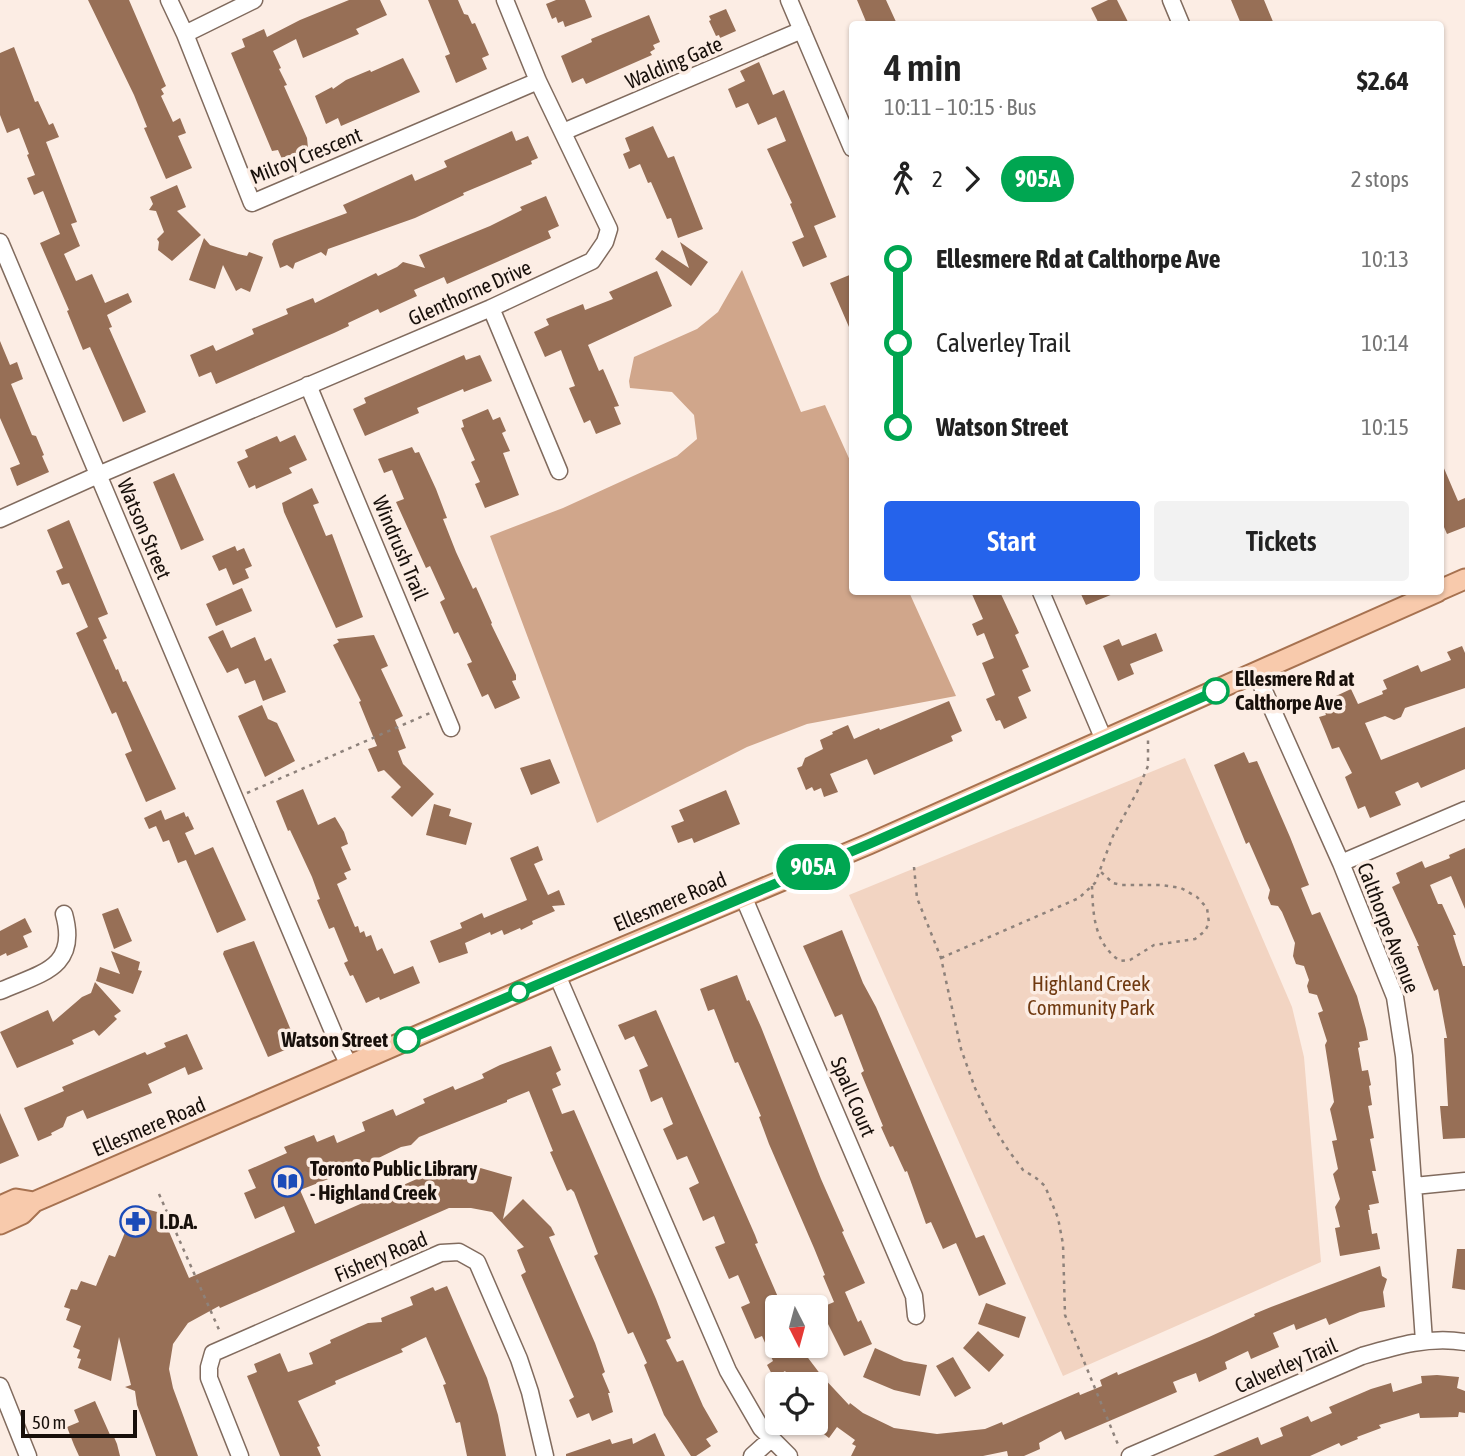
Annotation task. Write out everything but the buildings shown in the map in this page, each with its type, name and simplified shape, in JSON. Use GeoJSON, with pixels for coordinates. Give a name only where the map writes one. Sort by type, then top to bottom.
{"type":"FeatureCollection","features":[{"type":"Feature","properties":{"kind":"main road","name":"Ellesmere Road"},"geometry":{"type":"LineString","coordinates":[[1444,588],[1465,579]]}},
{"type":"Feature","properties":{"kind":"main road","name":"Ellesmere Road"},"geometry":{"type":"LineString","coordinates":[[0,1224],[22,1214],[34,1202],[1148,721],[1427,595]]}},
{"type":"Feature","properties":{"kind":"main road","name":"Ellesmere Road"},"geometry":{"type":"LineString","coordinates":[[0,1206],[16,1199],[34,1202]]}},
{"type":"Feature","properties":{"kind":"street","name":"Milroy Crescent"},"geometry":{"type":"LineString","coordinates":[[169,0],[252,203],[538,81]]}},
{"type":"Feature","properties":{"kind":"street"},"geometry":{"type":"LineString","coordinates":[[185,34],[254,0]]}},
{"type":"Feature","properties":{"kind":"street","name":"Glenthorne Drive"},"geometry":{"type":"LineString","coordinates":[[0,519],[491,308],[592,261],[610,229],[538,81],[505,0]]}},
{"type":"Feature","properties":{"kind":"street"},"geometry":{"type":"LineString","coordinates":[[789,0],[849,141]]}},
{"type":"Feature","properties":{"kind":"street"},"geometry":{"type":"LineString","coordinates":[[1171,0],[1180,21]]}},
{"type":"Feature","properties":{"kind":"street","name":"Walding Gate"},"geometry":{"type":"LineString","coordinates":[[563,132],[802,30]]}},
{"type":"Feature","properties":{"kind":"street","name":"Watson Street"},"geometry":{"type":"LineString","coordinates":[[0,242],[349,1065]]}},
{"type":"Feature","properties":{"kind":"street"},"geometry":{"type":"LineString","coordinates":[[491,308],[559,471]]}},
{"type":"Feature","properties":{"kind":"street","name":"Windrush Trail"},"geometry":{"type":"LineString","coordinates":[[308,385],[451,728]]}},
{"type":"Feature","properties":{"kind":"street"},"geometry":{"type":"LineString","coordinates":[[1042,595],[1104,740]]}},
{"type":"Feature","properties":{"kind":"street","name":"Calthorpe Avenue"},"geometry":{"type":"LineString","coordinates":[[1256,673],[1341,863],[1395,997],[1404,1056],[1424,1341]]}},
{"type":"Feature","properties":{"kind":"street"},"geometry":{"type":"LineString","coordinates":[[1341,863],[1465,810]]}},
{"type":"Feature","properties":{"kind":"street","name":"Spall Court"},"geometry":{"type":"LineString","coordinates":[[743,896],[914,1296],[916,1316]]}},
{"type":"Feature","properties":{"kind":"street"},"geometry":{"type":"LineString","coordinates":[[0,991],[57,963],[68,949],[69,933],[64,914]]}},
{"type":"Feature","properties":{"kind":"street"},"geometry":{"type":"LineString","coordinates":[[557,975],[728,1371],[750,1413],[789,1456]]}},
{"type":"Feature","properties":{"kind":"street"},"geometry":{"type":"LineString","coordinates":[[1414,1186],[1465,1181]]}},
{"type":"Feature","properties":{"kind":"street","name":"Fishery Road"},"geometry":{"type":"LineString","coordinates":[[227,1346],[441,1254],[459,1252],[477,1262],[519,1359],[545,1456]]}},
{"type":"Feature","properties":{"kind":"street","name":"Calverley Trail"},"geometry":{"type":"LineString","coordinates":[[1130,1456],[1362,1356],[1397,1345],[1424,1341],[1465,1342]]}},
{"type":"Feature","properties":{"kind":"street"},"geometry":{"type":"LineString","coordinates":[[227,1346],[213,1353],[209,1378],[240,1456]]}},
{"type":"Feature","properties":{"kind":"street"},"geometry":{"type":"LineString","coordinates":[[0,1386],[6,1420],[28,1456]]}},
{"type":"Feature","properties":{"kind":"street"},"geometry":{"type":"LineString","coordinates":[[752,1456],[771,1439]]}},
{"type":"Feature","properties":{"kind":"path"},"geometry":{"type":"LineString","coordinates":[[234,799],[444,706]]}},
{"type":"Feature","properties":{"kind":"path"},"geometry":{"type":"LineString","coordinates":[[941,958],[1079,898],[1091,886],[1101,872],[1113,836],[1148,766],[1148,721]]}},
{"type":"Feature","properties":{"kind":"path"},"geometry":{"type":"LineString","coordinates":[[914,867],[917,898],[941,958],[961,1049],[975,1088],[1006,1147],[1023,1170],[1045,1186],[1058,1219],[1064,1257],[1065,1315],[1123,1456]]}},
{"type":"Feature","properties":{"kind":"path"},"geometry":{"type":"LineString","coordinates":[[1091,886],[1099,937],[1109,954],[1119,961],[1130,960],[1154,945],[1195,939],[1205,931],[1209,923],[1207,908],[1197,897],[1181,888],[1113,883],[1101,872]]}},
{"type":"Feature","properties":{"kind":"path"},"geometry":{"type":"LineString","coordinates":[[159,1194],[227,1346]]}},
{"type":"Feature","properties":{"kind":"green space","name":"Highland Creek Community Park"},"geometry":{"type":"Polygon","coordinates":[[[1185,758],[1292,1007],[1304,1057],[1321,1262],[1063,1376],[849,895],[1185,758]]]}},
{"type":"Feature","properties":{"kind":"shaded area"},"geometry":{"type":"Polygon","coordinates":[[[742,270],[801,412],[825,405],[849,458],[849,595],[910,595],[956,696],[807,724],[747,747],[597,823],[490,536],[563,508],[677,456],[697,439],[694,415],[672,392],[630,388],[629,381],[634,357],[697,329],[718,312],[742,270]]]}},
{"type":"Feature","properties":{"kind":"bus line","name":"905A"},"geometry":{"type":"LineString","coordinates":[[407,1040],[869,844],[1216,691]]}},
{"type":"Feature","properties":{"kind":"place","name":"Ellesmere Rd at Calthorpe Ave"},"geometry":{"type":"Point","coordinates":[1216,691]}},
{"type":"Feature","properties":{"kind":"place","name":"Watson Street"},"geometry":{"type":"Point","coordinates":[407,1040]}},
{"type":"Feature","properties":{"kind":"place","name":"Toronto Public Library - Highland Creek"},"geometry":{"type":"Point","coordinates":[287,1181]}},
{"type":"Feature","properties":{"kind":"place","name":"I.D.A."},"geometry":{"type":"Point","coordinates":[136,1222]}}]}
